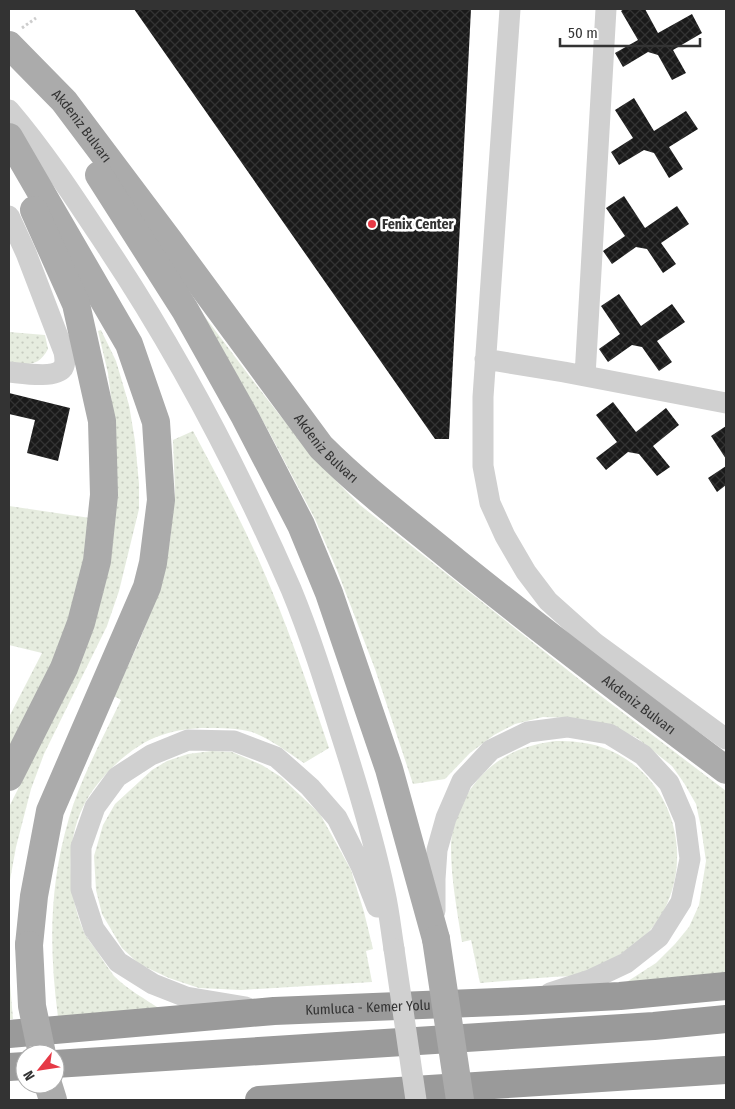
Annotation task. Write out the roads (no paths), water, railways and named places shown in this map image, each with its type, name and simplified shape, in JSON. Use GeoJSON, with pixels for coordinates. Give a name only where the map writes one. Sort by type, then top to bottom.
{"type":"FeatureCollection","features":[{"type":"Feature","properties":{"kind":"highway","name":"Kumluca - Kemer Yolu"},"geometry":{"type":"LineString","coordinates":[[9,1034],[274,1011],[521,1002],[620,996],[726,986]]}},
{"type":"Feature","properties":{"kind":"highway"},"geometry":{"type":"LineString","coordinates":[[65,1063],[654,1026],[726,1019]]}},
{"type":"Feature","properties":{"kind":"highway"},"geometry":{"type":"LineString","coordinates":[[259,1100],[726,1070]]}},
{"type":"Feature","properties":{"kind":"main road","name":"Akdeniz Bulvarı"},"geometry":{"type":"LineString","coordinates":[[9,45],[64,102],[321,447],[348,474],[514,608],[643,709],[726,770]]}},
{"type":"Feature","properties":{"kind":"main road"},"geometry":{"type":"LineString","coordinates":[[9,45],[75,139],[185,310],[245,417],[301,525],[330,593],[389,769],[436,939],[460,1100]]}},
{"type":"Feature","properties":{"kind":"main road"},"geometry":{"type":"LineString","coordinates":[[9,137],[129,344],[156,422],[161,500],[153,564],[147,587],[50,811],[44,832],[29,945],[32,1006],[40,1044]]}},
{"type":"Feature","properties":{"kind":"main road"},"geometry":{"type":"LineString","coordinates":[[9,154],[76,304],[102,421],[104,495],[97,561],[81,623],[64,668],[9,778]]}},
{"type":"Feature","properties":{"kind":"street"},"geometry":{"type":"LineString","coordinates":[[510,9],[483,397],[483,466],[490,503],[505,536],[526,572],[548,601],[595,643],[726,739]]}},
{"type":"Feature","properties":{"kind":"street"},"geometry":{"type":"LineString","coordinates":[[585,376],[606,9]]}},
{"type":"Feature","properties":{"kind":"street"},"geometry":{"type":"LineString","coordinates":[[9,110],[66,186],[121,268],[181,365],[212,424],[291,591],[311,642],[352,766],[386,896],[416,1100]]}},
{"type":"Feature","properties":{"kind":"street"},"geometry":{"type":"LineString","coordinates":[[9,216],[26,254],[64,352],[65,361],[63,368],[56,373],[39,375],[9,372]]}},
{"type":"Feature","properties":{"kind":"street"},"geometry":{"type":"LineString","coordinates":[[486,359],[726,403]]}},
{"type":"Feature","properties":{"kind":"street"},"geometry":{"type":"LineString","coordinates":[[436,939],[435,879],[437,850],[446,818],[462,780],[491,750],[528,732],[567,727],[609,734],[643,755],[669,783],[685,820],[690,858],[681,902],[659,937],[626,963],[590,980],[521,1002]]}},
{"type":"Feature","properties":{"kind":"street"},"geometry":{"type":"LineString","coordinates":[[274,1011],[186,997],[153,984],[118,962],[94,929],[81,889],[81,847],[95,807],[117,777],[151,755],[188,740],[234,741],[276,757],[310,787],[337,818],[362,866],[394,949]]}},
{"type":"Feature","properties":{"kind":"place","name":"Fenix Center"},"geometry":{"type":"Point","coordinates":[372,224]}}]}
